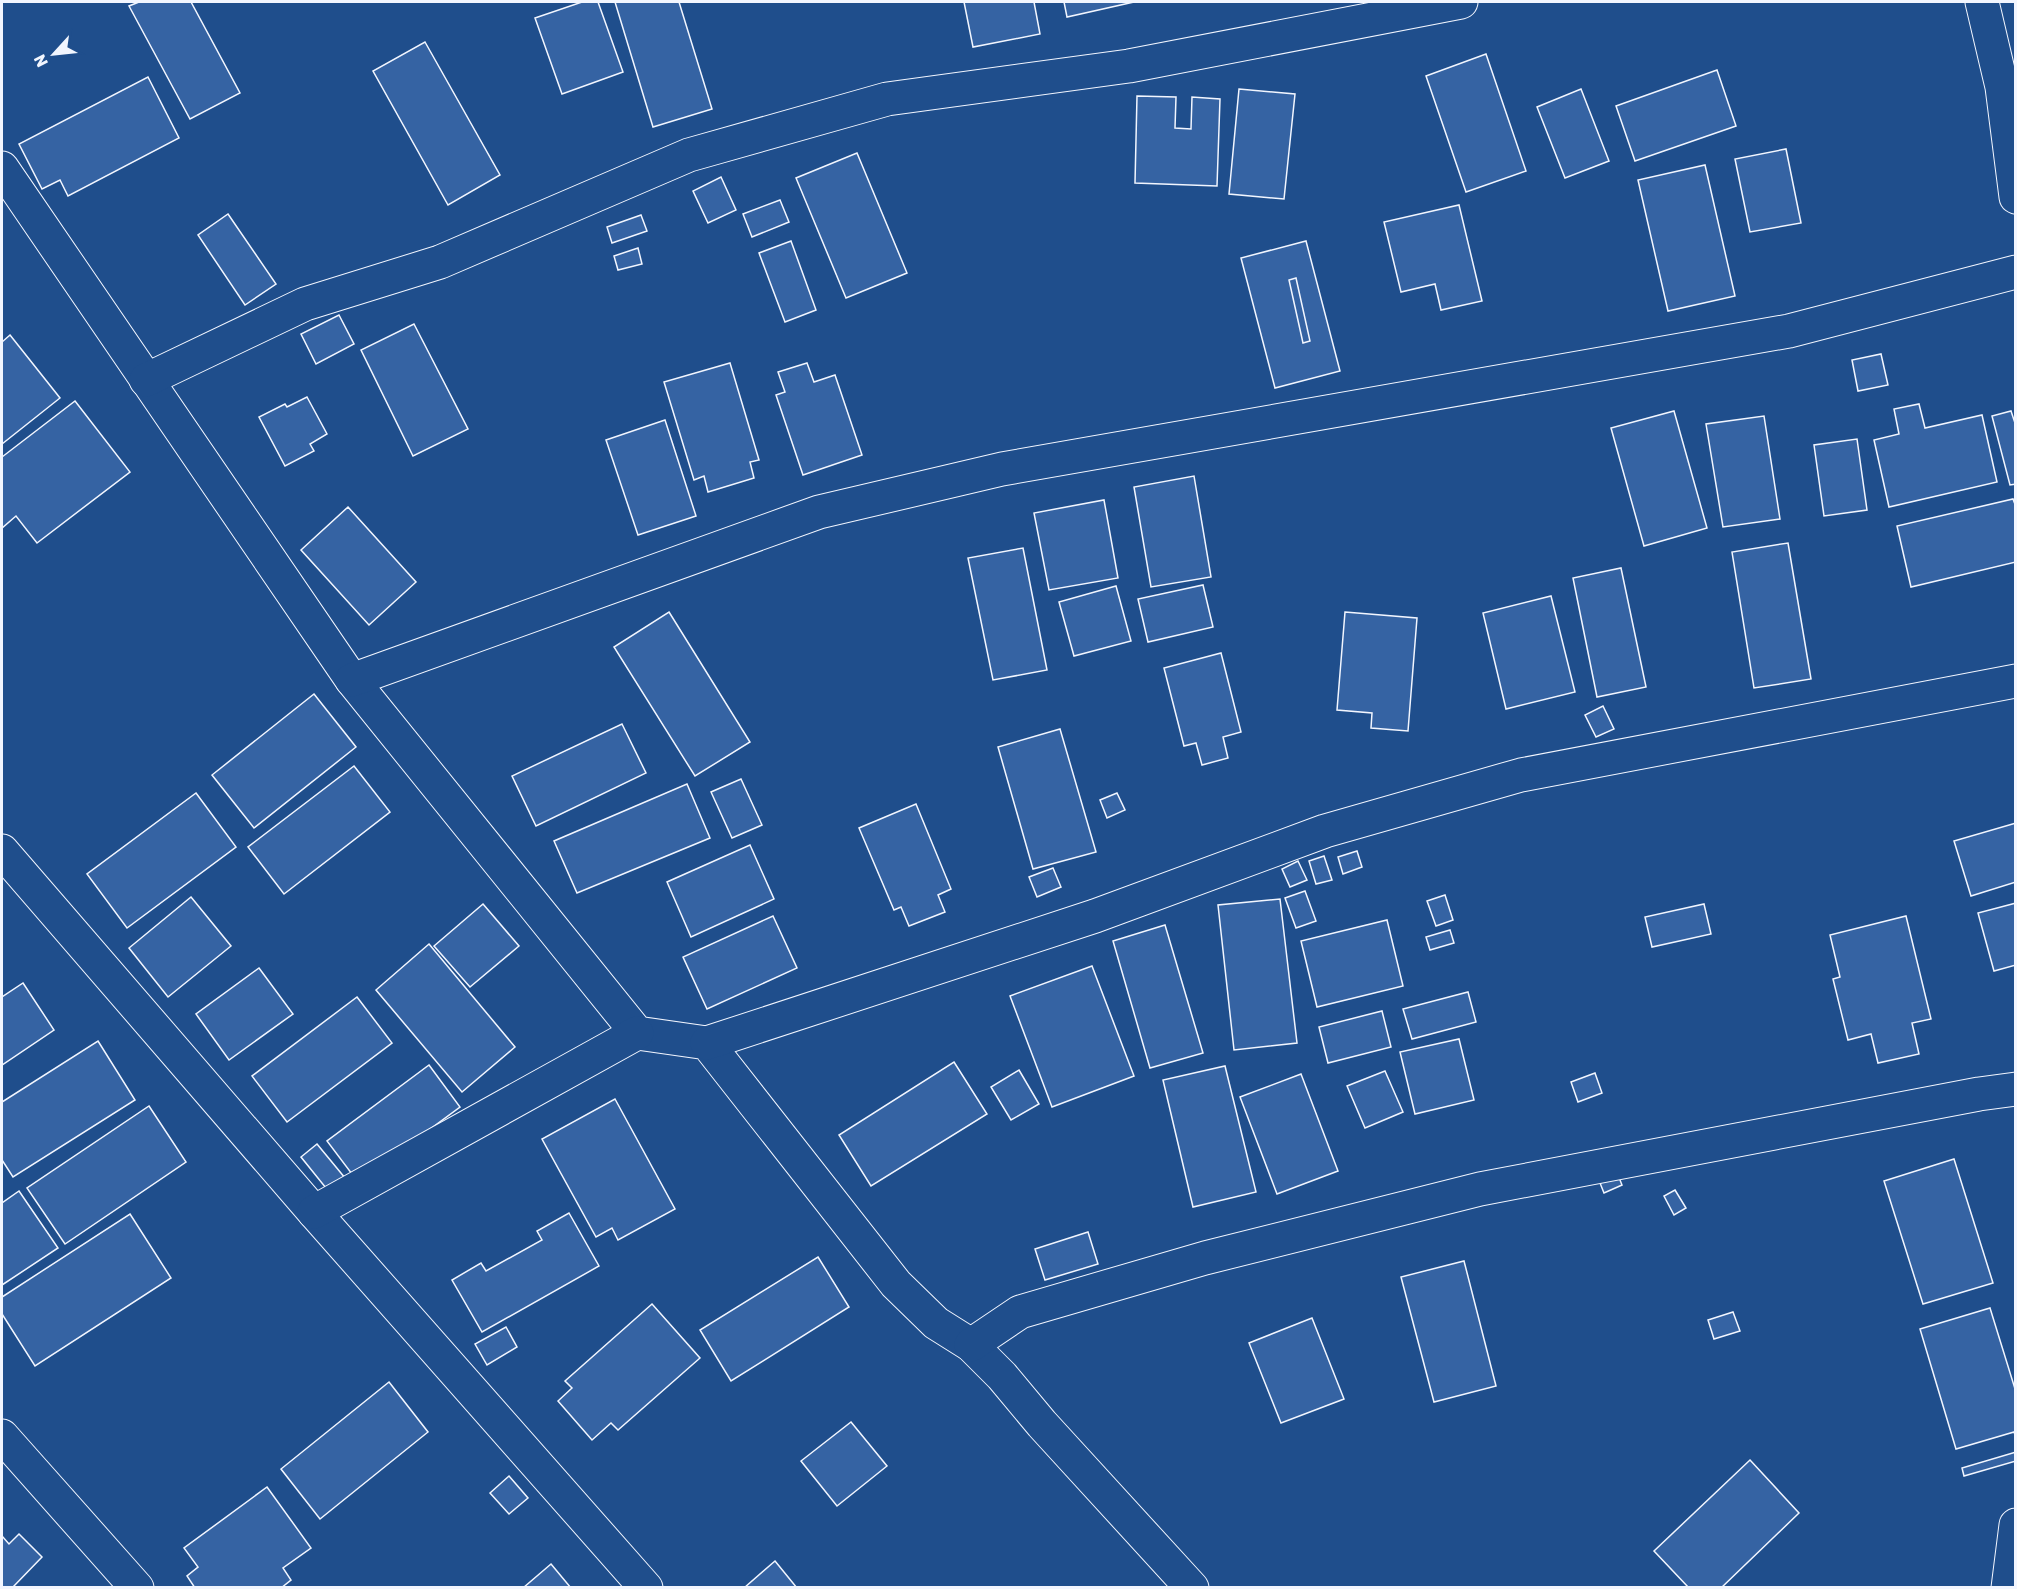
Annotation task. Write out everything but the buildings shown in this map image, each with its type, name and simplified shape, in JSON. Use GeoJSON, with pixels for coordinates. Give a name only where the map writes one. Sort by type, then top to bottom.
{"type":"FeatureCollection","features":[{"type":"Feature","properties":{"kind":"street"},"geometry":{"type":"LineString","coordinates":[[146,380],[305,304],[440,262],[689,154],[887,99],[1129,66],[1461,2]]}},
{"type":"Feature","properties":{"kind":"street"},"geometry":{"type":"LineString","coordinates":[[1982,2],[2009,86],[2016,197]]}},
{"type":"Feature","properties":{"kind":"street"},"geometry":{"type":"LineString","coordinates":[[2,168],[352,680],[637,1033]]}},
{"type":"Feature","properties":{"kind":"street"},"geometry":{"type":"LineString","coordinates":[[352,680],[819,512],[1002,469],[1789,331],[2016,272]]}},
{"type":"Feature","properties":{"kind":"street"},"geometry":{"type":"LineString","coordinates":[[314,1212],[637,1033],[707,1043],[1095,916],[1325,831],[1521,775],[2016,681]]}},
{"type":"Feature","properties":{"kind":"street"},"geometry":{"type":"LineString","coordinates":[[2,851],[314,1212],[646,1587]]}},
{"type":"Feature","properties":{"kind":"street"},"geometry":{"type":"LineString","coordinates":[[707,1043],[896,1284],[936,1323],[971,1345],[1002,1376],[1042,1424],[1191,1587]]}},
{"type":"Feature","properties":{"kind":"street"},"geometry":{"type":"LineString","coordinates":[[971,1345],[1020,1312],[1205,1258],[1480,1189],[1967,1096],[2016,1089]]}},
{"type":"Feature","properties":{"kind":"street"},"geometry":{"type":"LineString","coordinates":[[2,1436],[137,1587]]}},
{"type":"Feature","properties":{"kind":"street"},"geometry":{"type":"LineString","coordinates":[[2008,1587],[2016,1525]]}}]}
